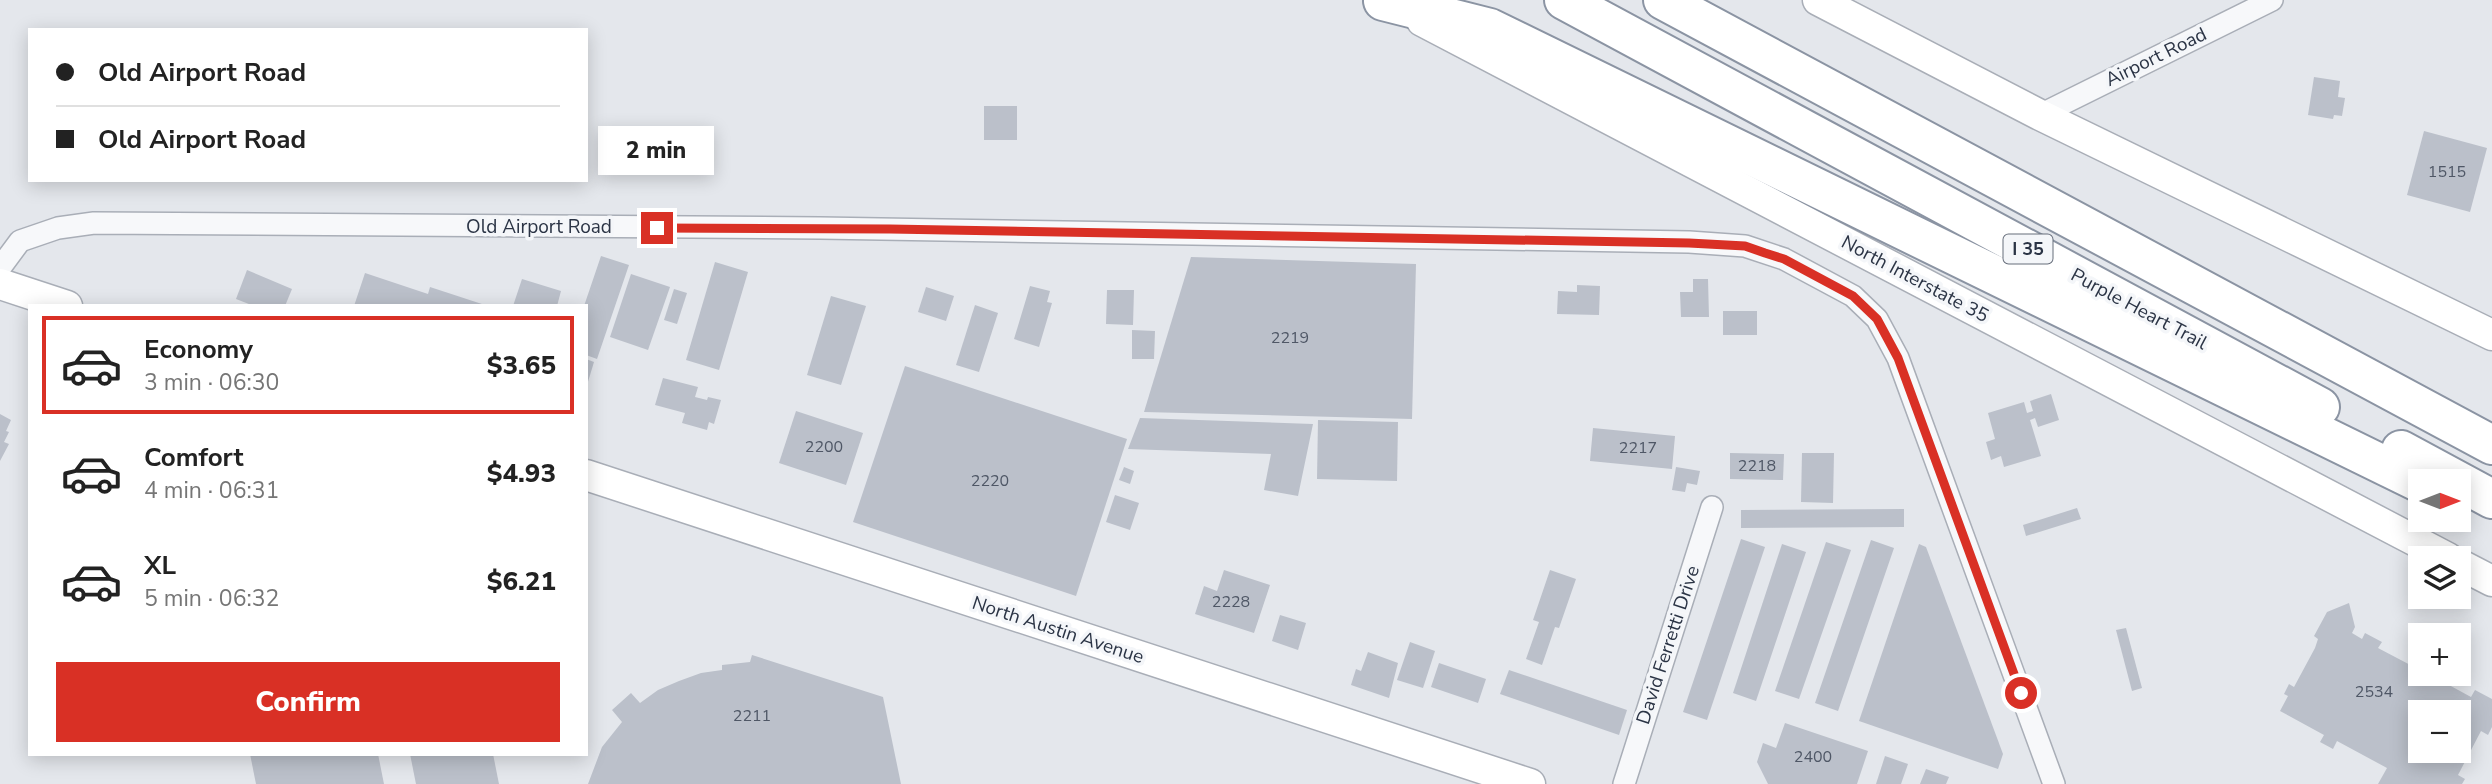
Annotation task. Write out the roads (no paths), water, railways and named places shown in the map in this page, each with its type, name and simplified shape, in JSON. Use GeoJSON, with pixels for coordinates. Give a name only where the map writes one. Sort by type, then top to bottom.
{"type":"FeatureCollection","features":[{"type":"Feature","properties":{"kind":"highway"},"geometry":{"type":"LineString","coordinates":[[1382,0],[1490,28],[2408,477]]}},
{"type":"Feature","properties":{"kind":"highway","name":"Purple Heart Trail"},"geometry":{"type":"LineString","coordinates":[[1564,0],[2492,499]]}},
{"type":"Feature","properties":{"kind":"highway","name":"I 35"},"geometry":{"type":"LineString","coordinates":[[1663,0],[2492,445]]}},
{"type":"Feature","properties":{"kind":"highway"},"geometry":{"type":"LineString","coordinates":[[2471,508],[2492,518]]}},
{"type":"Feature","properties":{"kind":"main road","name":"North Interstate 35"},"geometry":{"type":"LineString","coordinates":[[1382,0],[2425,546]]}},
{"type":"Feature","properties":{"kind":"main road"},"geometry":{"type":"LineString","coordinates":[[1818,0],[2040,115],[2492,335]]}},
{"type":"Feature","properties":{"kind":"main road"},"geometry":{"type":"LineString","coordinates":[[0,284],[61,304]]}},
{"type":"Feature","properties":{"kind":"main road","name":"North Austin Avenue"},"geometry":{"type":"LineString","coordinates":[[588,476],[1530,784]]}},
{"type":"Feature","properties":{"kind":"main road"},"geometry":{"type":"LineString","coordinates":[[2471,570],[2492,581]]}},
{"type":"Feature","properties":{"kind":"street","name":"Airport Road"},"geometry":{"type":"LineString","coordinates":[[2040,115],[2272,0]]}},
{"type":"Feature","properties":{"kind":"street","name":"Old Airport Road"},"geometry":{"type":"LineString","coordinates":[[0,268],[20,241],[58,228],[94,223],[1072,232],[1675,242],[1745,246],[1784,259],[1853,296],[1877,319],[1898,358],[2054,784]]}},
{"type":"Feature","properties":{"kind":"street","name":"David Ferretti Drive"},"geometry":{"type":"LineString","coordinates":[[1624,784],[1712,507]]}}]}
